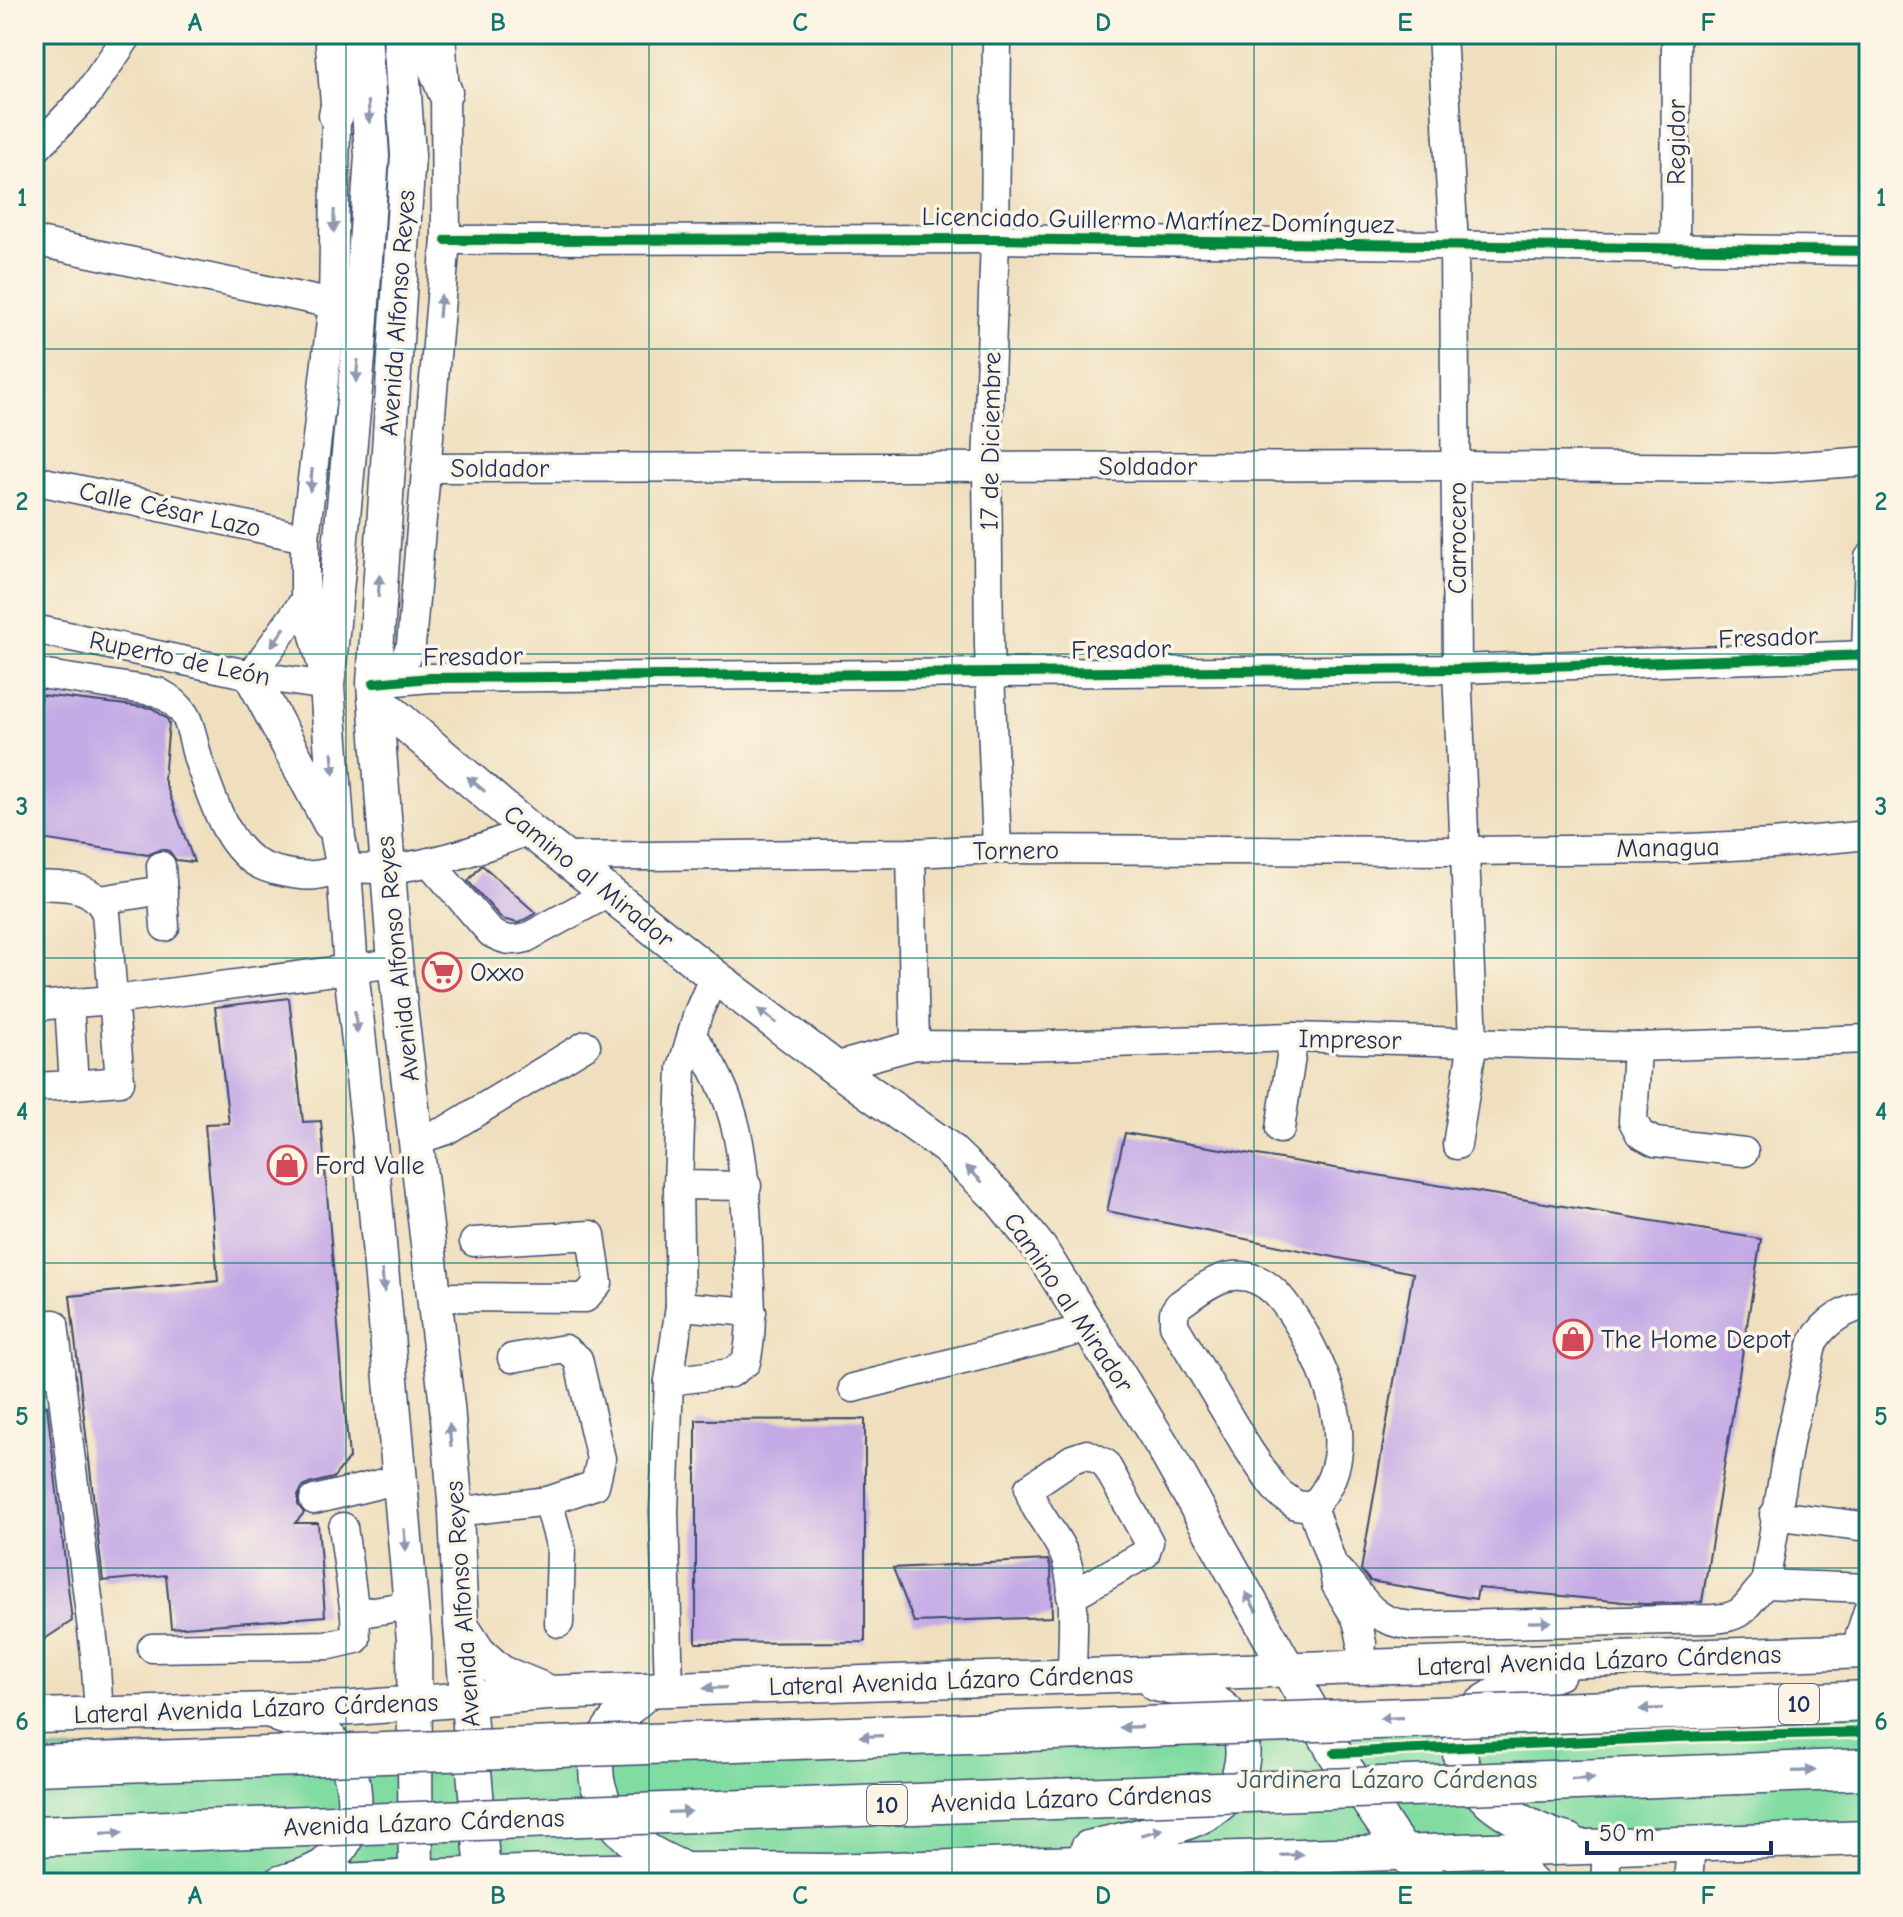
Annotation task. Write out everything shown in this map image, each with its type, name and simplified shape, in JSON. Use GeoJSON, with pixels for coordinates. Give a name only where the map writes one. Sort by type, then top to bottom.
{"type":"FeatureCollection","features":[{"type":"Feature","properties":{"kind":"highway","name":"10"},"geometry":{"type":"LineString","coordinates":[[34,1765],[1869,1701]]}},
{"type":"Feature","properties":{"kind":"highway","name":"Avenida Lázaro Cárdenas"},"geometry":{"type":"LineString","coordinates":[[34,1836],[1869,1769]]}},
{"type":"Feature","properties":{"kind":"main road"},"geometry":{"type":"LineString","coordinates":[[336,115],[354,34]]}},
{"type":"Feature","properties":{"kind":"main road","name":"Avenida Alfonso Reyes"},"geometry":{"type":"LineString","coordinates":[[364,34],[372,156],[359,347],[327,686],[414,1640],[416,1880]]}},
{"type":"Feature","properties":{"kind":"main road","name":"Avenida Alfonso Reyes"},"geometry":{"type":"LineString","coordinates":[[400,34],[408,155],[374,690],[395,963],[435,1297],[456,1512],[461,1625],[484,1879]]}},
{"type":"Feature","properties":{"kind":"main road"},"geometry":{"type":"LineString","coordinates":[[422,34],[445,92]]}},
{"type":"Feature","properties":{"kind":"main road"},"geometry":{"type":"LineString","coordinates":[[251,675],[341,853]]}},
{"type":"Feature","properties":{"kind":"main road"},"geometry":{"type":"LineString","coordinates":[[327,686],[374,690]]}},
{"type":"Feature","properties":{"kind":"main road","name":"Camino al Mirador"},"geometry":{"type":"LineString","coordinates":[[374,690],[529,830],[714,976],[946,1147],[1000,1199],[1040,1249],[1162,1445],[1335,1753],[1403,1852],[1432,1883]]}},
{"type":"Feature","properties":{"kind":"main road"},"geometry":{"type":"LineString","coordinates":[[461,1625],[478,1652],[500,1672],[534,1684],[547,1693]]}},
{"type":"Feature","properties":{"kind":"main road"},"geometry":{"type":"LineString","coordinates":[[353,1708],[388,1676],[414,1640]]}},
{"type":"Feature","properties":{"kind":"main road","name":"Lateral Avenida Lázaro Cárdenas"},"geometry":{"type":"LineString","coordinates":[[34,1716],[353,1708],[547,1693],[1862,1651]]}},
{"type":"Feature","properties":{"kind":"main road"},"geometry":{"type":"LineString","coordinates":[[1601,1661],[1523,1683],[1494,1695],[1476,1709],[1464,1725],[1459,1748],[1470,1780],[1486,1798],[1528,1826],[1569,1841],[1618,1848]]}},
{"type":"Feature","properties":{"kind":"main road"},"geometry":{"type":"LineString","coordinates":[[1008,1871],[1184,1823],[1218,1806],[1233,1786],[1244,1754],[1235,1724],[1221,1707],[1197,1695],[1123,1675]]}},
{"type":"Feature","properties":{"kind":"main road"},"geometry":{"type":"LineString","coordinates":[[659,1690],[615,1722],[603,1741],[597,1760],[596,1780],[610,1818],[623,1834],[683,1876]]}},
{"type":"Feature","properties":{"kind":"main road"},"geometry":{"type":"LineString","coordinates":[[265,1710],[318,1730],[335,1745],[352,1777],[353,1824],[343,1846],[324,1865],[280,1883]]}},
{"type":"Feature","properties":{"kind":"main road"},"geometry":{"type":"LineString","coordinates":[[308,1883],[484,1879],[532,1871],[683,1876],[828,1871],[1230,1870],[1403,1852],[1618,1848],[1869,1838]]}},
{"type":"Feature","properties":{"kind":"street"},"geometry":{"type":"LineString","coordinates":[[34,151],[87,95],[129,34]]}},
{"type":"Feature","properties":{"kind":"street"},"geometry":{"type":"LineString","coordinates":[[327,686],[305,600],[305,538],[333,304],[336,115],[329,34]]}},
{"type":"Feature","properties":{"kind":"street"},"geometry":{"type":"LineString","coordinates":[[374,690],[404,661],[411,645],[446,240],[445,92],[441,34]]}},
{"type":"Feature","properties":{"kind":"street","name":"17 de Diciembre"},"geometry":{"type":"LineString","coordinates":[[997,34],[995,239],[987,467],[997,849]]}},
{"type":"Feature","properties":{"kind":"street","name":"Carrocero"},"geometry":{"type":"LineString","coordinates":[[1442,34],[1454,245],[1457,669],[1473,1041],[1457,1145]]}},
{"type":"Feature","properties":{"kind":"street","name":"Regidor"},"geometry":{"type":"LineString","coordinates":[[1675,250],[1676,34]]}},
{"type":"Feature","properties":{"kind":"street","name":"Licenciado Guillermo Martínez Domínguez"},"geometry":{"type":"LineString","coordinates":[[446,240],[995,239],[1869,251]]}},
{"type":"Feature","properties":{"kind":"street"},"geometry":{"type":"LineString","coordinates":[[34,241],[333,304]]}},
{"type":"Feature","properties":{"kind":"street","name":"Soldador"},"geometry":{"type":"LineString","coordinates":[[426,468],[1772,468],[1869,461]]}},
{"type":"Feature","properties":{"kind":"street","name":"Calle César Lazo"},"geometry":{"type":"LineString","coordinates":[[34,480],[305,538]]}},
{"type":"Feature","properties":{"kind":"street"},"geometry":{"type":"LineString","coordinates":[[1868,656],[1869,558]]}},
{"type":"Feature","properties":{"kind":"street"},"geometry":{"type":"LineString","coordinates":[[251,675],[305,600]]}},
{"type":"Feature","properties":{"kind":"street","name":"Ruperto de León"},"geometry":{"type":"LineString","coordinates":[[34,629],[251,675],[327,686]]}},
{"type":"Feature","properties":{"kind":"street"},"geometry":{"type":"LineString","coordinates":[[158,692],[168,656]]}},
{"type":"Feature","properties":{"kind":"street","name":"Fresador"},"geometry":{"type":"LineString","coordinates":[[374,690],[430,678],[1457,669],[1868,656]]}},
{"type":"Feature","properties":{"kind":"street"},"geometry":{"type":"LineString","coordinates":[[34,673],[158,692],[176,702],[189,718],[196,757],[236,844],[255,862],[273,869],[311,876],[341,853],[387,869],[429,862],[495,844],[529,830]]}},
{"type":"Feature","properties":{"kind":"street","name":"Managua"},"geometry":{"type":"LineString","coordinates":[[1466,851],[1714,847],[1869,835]]}},
{"type":"Feature","properties":{"kind":"street","name":"Tornero"},"geometry":{"type":"LineString","coordinates":[[565,857],[911,853],[997,849],[1466,851]]}},
{"type":"Feature","properties":{"kind":"street"},"geometry":{"type":"LineString","coordinates":[[911,853],[915,1045]]}},
{"type":"Feature","properties":{"kind":"street"},"geometry":{"type":"LineString","coordinates":[[429,862],[491,933],[504,940],[526,938],[610,892]]}},
{"type":"Feature","properties":{"kind":"street"},"geometry":{"type":"LineString","coordinates":[[100,900],[162,878],[165,927]]}},
{"type":"Feature","properties":{"kind":"street"},"geometry":{"type":"LineString","coordinates":[[34,885],[89,890],[100,900],[106,913],[120,1081],[34,1087]]}},
{"type":"Feature","properties":{"kind":"street"},"geometry":{"type":"LineString","coordinates":[[34,1006],[114,1000],[395,963]]}},
{"type":"Feature","properties":{"kind":"street"},"geometry":{"type":"LineString","coordinates":[[659,1690],[669,1381],[680,1306],[678,1185],[682,1068],[698,1013],[714,976]]}},
{"type":"Feature","properties":{"kind":"street"},"geometry":{"type":"LineString","coordinates":[[69,1003],[74,1085]]}},
{"type":"Feature","properties":{"kind":"street"},"geometry":{"type":"LineString","coordinates":[[669,1381],[731,1373],[746,1362],[751,1343],[747,1186],[736,1124],[712,1063],[692,1036]]}},
{"type":"Feature","properties":{"kind":"street"},"geometry":{"type":"LineString","coordinates":[[1280,1129],[1294,1037]]}},
{"type":"Feature","properties":{"kind":"street","name":"Impresor"},"geometry":{"type":"LineString","coordinates":[[834,1067],[915,1045],[1021,1046],[1294,1037],[1637,1047],[1869,1039]]}},
{"type":"Feature","properties":{"kind":"street"},"geometry":{"type":"LineString","coordinates":[[416,1140],[445,1131],[586,1045]]}},
{"type":"Feature","properties":{"kind":"street"},"geometry":{"type":"LineString","coordinates":[[1637,1047],[1633,1121],[1640,1134],[1655,1142],[1744,1152]]}},
{"type":"Feature","properties":{"kind":"street"},"geometry":{"type":"LineString","coordinates":[[678,1185],[747,1186]]}},
{"type":"Feature","properties":{"kind":"street"},"geometry":{"type":"LineString","coordinates":[[435,1297],[585,1298],[598,1283],[591,1235],[474,1242]]}},
{"type":"Feature","properties":{"kind":"street"},"geometry":{"type":"LineString","coordinates":[[1234,1276],[1256,1280],[1287,1304],[1322,1366],[1331,1389],[1337,1416],[1336,1462],[1327,1489],[1312,1507],[1296,1505],[1271,1483],[1177,1333],[1173,1319],[1179,1305],[1225,1278],[1234,1276]]}},
{"type":"Feature","properties":{"kind":"street"},"geometry":{"type":"LineString","coordinates":[[1333,1566],[1347,1578],[1365,1606],[1386,1620],[1411,1626],[1728,1618],[1744,1610],[1765,1584],[1774,1515],[1802,1379],[1813,1342],[1820,1329],[1831,1320],[1849,1309],[1869,1304]]}},
{"type":"Feature","properties":{"kind":"street"},"geometry":{"type":"LineString","coordinates":[[680,1306],[752,1312]]}},
{"type":"Feature","properties":{"kind":"street"},"geometry":{"type":"LineString","coordinates":[[34,1325],[54,1324],[47,1371],[95,1654],[99,1714]]}},
{"type":"Feature","properties":{"kind":"street"},"geometry":{"type":"LineString","coordinates":[[853,1388],[1089,1328]]}},
{"type":"Feature","properties":{"kind":"street"},"geometry":{"type":"LineString","coordinates":[[456,1512],[548,1501],[595,1485],[601,1459],[578,1359],[565,1349],[512,1358]]}},
{"type":"Feature","properties":{"kind":"street"},"geometry":{"type":"LineString","coordinates":[[1071,1596],[1145,1554],[1149,1542],[1105,1463],[1087,1454],[1072,1459],[1029,1488],[1032,1501],[1066,1558],[1071,1596],[1072,1677]]}},
{"type":"Feature","properties":{"kind":"street"},"geometry":{"type":"LineString","coordinates":[[314,1500],[400,1479]]}},
{"type":"Feature","properties":{"kind":"street"},"geometry":{"type":"LineString","coordinates":[[548,1501],[561,1548],[559,1623]]}},
{"type":"Feature","properties":{"kind":"street"},"geometry":{"type":"LineString","coordinates":[[1312,1507],[1333,1566],[1336,1585],[1359,1628],[1362,1643],[1359,1668]]}},
{"type":"Feature","properties":{"kind":"street"},"geometry":{"type":"LineString","coordinates":[[1774,1515],[1869,1527]]}},
{"type":"Feature","properties":{"kind":"street"},"geometry":{"type":"LineString","coordinates":[[152,1648],[330,1645],[356,1639],[343,1527]]}},
{"type":"Feature","properties":{"kind":"street"},"geometry":{"type":"LineString","coordinates":[[1765,1584],[1869,1588]]}},
{"type":"Feature","properties":{"kind":"street"},"geometry":{"type":"LineString","coordinates":[[355,1614],[411,1605]]}},
{"type":"Feature","properties":{"kind":"street"},"geometry":{"type":"LineString","coordinates":[[1862,1651],[1869,1607]]}},
{"type":"Feature","properties":{"kind":"street"},"geometry":{"type":"LineString","coordinates":[[1463,1623],[1465,1664]]}},
{"type":"Feature","properties":{"kind":"street"},"geometry":{"type":"LineString","coordinates":[[1688,1883],[1691,1844]]}},
{"type":"Feature","properties":{"kind":"street"},"geometry":{"type":"LineString","coordinates":[[1605,1883],[1618,1848]]}},
{"type":"Feature","properties":{"kind":"street"},"geometry":{"type":"LineString","coordinates":[[1503,1850],[1535,1883]]}},
{"type":"Feature","properties":{"kind":"green space","name":"Jardinera Lázaro Cárdenas"},"geometry":{"type":"Polygon","coordinates":[[[1869,1699],[1869,1829],[137,1883],[34,1883],[34,1751],[1869,1699]]]}},
{"type":"Feature","properties":{"kind":"building"},"geometry":{"type":"Polygon","coordinates":[[[41,695],[152,708],[167,719],[164,779],[194,862],[176,860],[169,851],[161,849],[148,855],[34,838],[34,751],[41,695]]]}},
{"type":"Feature","properties":{"kind":"building"},"geometry":{"type":"Polygon","coordinates":[[[482,865],[536,913],[518,923],[502,919],[468,881],[482,865]]]}},
{"type":"Feature","properties":{"kind":"building"},"geometry":{"type":"Polygon","coordinates":[[[289,998],[303,1122],[321,1121],[349,1458],[333,1478],[309,1484],[302,1488],[298,1496],[298,1505],[304,1513],[295,1523],[318,1523],[325,1616],[171,1628],[166,1575],[103,1581],[70,1296],[218,1281],[205,1124],[229,1123],[215,1007],[289,998]]]}},
{"type":"Feature","properties":{"kind":"building","name":"The Home Depot"},"geometry":{"type":"Polygon","coordinates":[[[1125,1133],[1761,1239],[1702,1602],[1645,1604],[1478,1588],[1476,1599],[1370,1581],[1361,1570],[1413,1273],[1107,1211],[1125,1133]]]}},
{"type":"Feature","properties":{"kind":"building"},"geometry":{"type":"Polygon","coordinates":[[[47,1406],[72,1621],[34,1646],[34,1408],[47,1406]]]}},
{"type":"Feature","properties":{"kind":"building"},"geometry":{"type":"Polygon","coordinates":[[[865,1419],[865,1642],[696,1643],[696,1420],[865,1419]]]}},
{"type":"Feature","properties":{"kind":"building"},"geometry":{"type":"Polygon","coordinates":[[[1048,1560],[1052,1617],[914,1622],[893,1568],[1048,1560]]]}},
{"type":"Feature","properties":{"kind":"cycle path"},"geometry":{"type":"LineString","coordinates":[[446,240],[995,239],[1869,251]]}},
{"type":"Feature","properties":{"kind":"cycle path"},"geometry":{"type":"LineString","coordinates":[[374,683],[430,678],[1457,669],[1869,655]]}},
{"type":"Feature","properties":{"kind":"cycle path"},"geometry":{"type":"LineString","coordinates":[[1335,1753],[1676,1737],[1869,1732]]}},
{"type":"Feature","properties":{"kind":"place","name":"Oxxo"},"geometry":{"type":"Point","coordinates":[442,972]}},
{"type":"Feature","properties":{"kind":"place","name":"Ford Valle"},"geometry":{"type":"Point","coordinates":[287,1165]}},
{"type":"Feature","properties":{"kind":"place","name":"The Home Depot"},"geometry":{"type":"Point","coordinates":[1573,1339]}}]}
